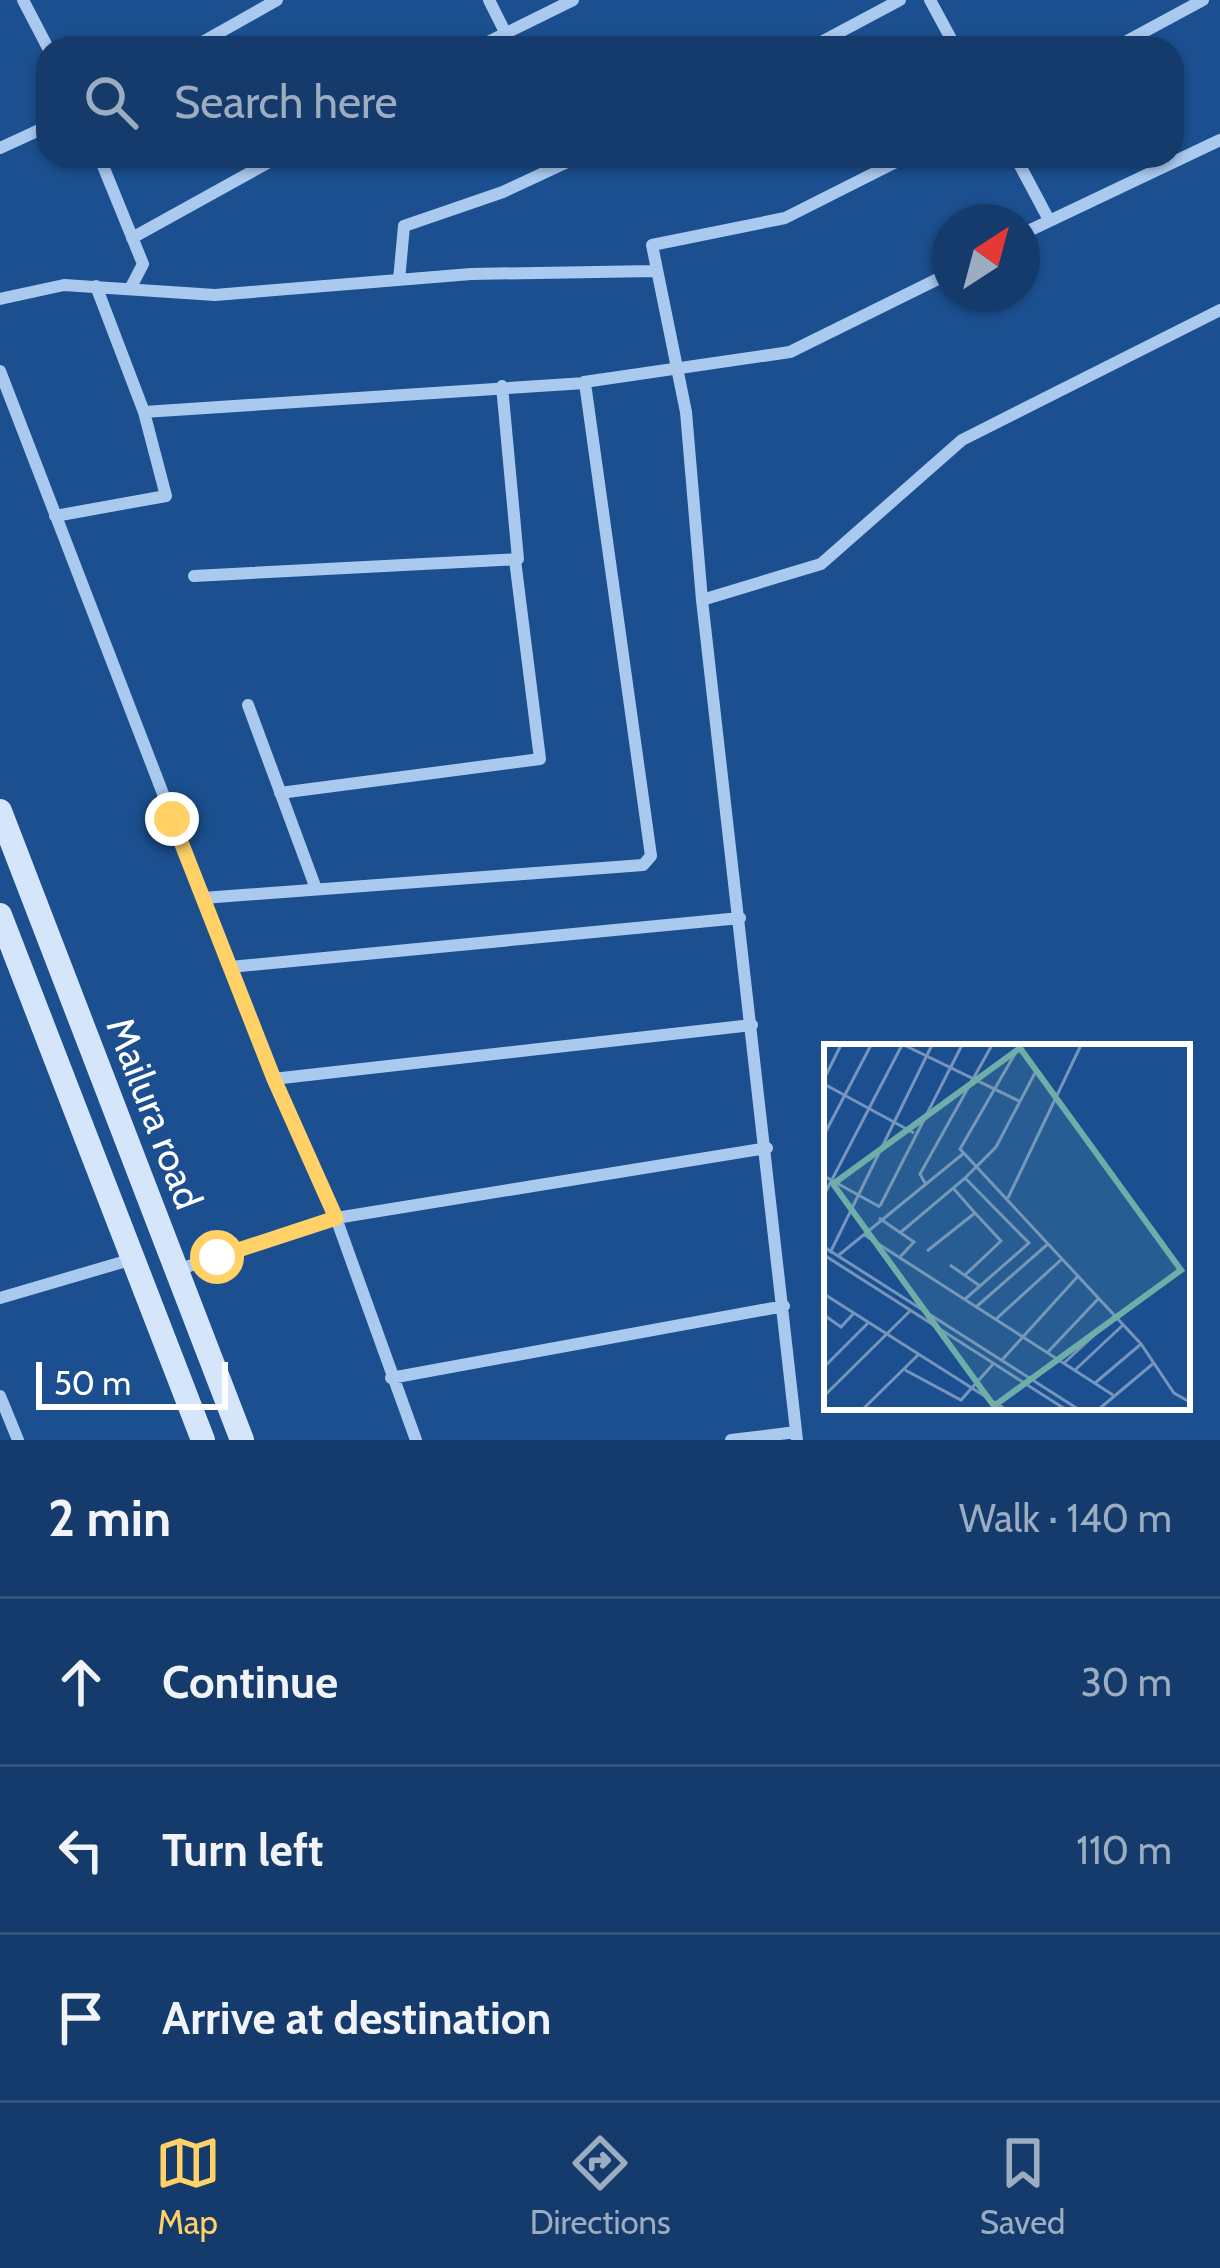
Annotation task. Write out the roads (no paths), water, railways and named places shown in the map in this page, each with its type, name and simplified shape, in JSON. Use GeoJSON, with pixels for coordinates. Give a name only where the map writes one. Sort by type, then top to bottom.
{"type":"FeatureCollection","features":[{"type":"Feature","properties":{"kind":"street"},"geometry":{"type":"LineString","coordinates":[[23,0],[42,36]]}},
{"type":"Feature","properties":{"kind":"street"},"geometry":{"type":"LineString","coordinates":[[214,36],[278,0]]}},
{"type":"Feature","properties":{"kind":"street"},"geometry":{"type":"LineString","coordinates":[[489,0],[505,32]]}},
{"type":"Feature","properties":{"kind":"street"},"geometry":{"type":"LineString","coordinates":[[498,36],[573,0]]}},
{"type":"Feature","properties":{"kind":"street"},"geometry":{"type":"LineString","coordinates":[[832,36],[900,0]]}},
{"type":"Feature","properties":{"kind":"street"},"geometry":{"type":"LineString","coordinates":[[930,0],[950,36]]}},
{"type":"Feature","properties":{"kind":"street"},"geometry":{"type":"LineString","coordinates":[[1136,36],[1203,0]]}},
{"type":"Feature","properties":{"kind":"street"},"geometry":{"type":"LineString","coordinates":[[0,148],[36,132]]}},
{"type":"Feature","properties":{"kind":"street"},"geometry":{"type":"LineString","coordinates":[[1184,157],[1220,140]]}},
{"type":"Feature","properties":{"kind":"street"},"geometry":{"type":"LineString","coordinates":[[103,168],[143,264],[130,290]]}},
{"type":"Feature","properties":{"kind":"street"},"geometry":{"type":"LineString","coordinates":[[132,238],[258,168]]}},
{"type":"Feature","properties":{"kind":"street"},"geometry":{"type":"LineString","coordinates":[[398,280],[404,226],[503,192],[554,168]]}},
{"type":"Feature","properties":{"kind":"street"},"geometry":{"type":"LineString","coordinates":[[731,1440],[796,1436],[679,369],[652,244],[785,218],[884,168]]}},
{"type":"Feature","properties":{"kind":"street"},"geometry":{"type":"LineString","coordinates":[[1021,168],[1049,220]]}},
{"type":"Feature","properties":{"kind":"street"},"geometry":{"type":"LineString","coordinates":[[1040,225],[1160,168]]}},
{"type":"Feature","properties":{"kind":"street"},"geometry":{"type":"LineString","coordinates":[[0,298],[64,285],[215,295],[398,280],[655,271]]}},
{"type":"Feature","properties":{"kind":"street"},"geometry":{"type":"LineString","coordinates":[[144,412],[584,382],[679,369],[808,346],[932,281]]}},
{"type":"Feature","properties":{"kind":"street"},"geometry":{"type":"LineString","coordinates":[[56,516],[165,500],[144,412],[96,286]]}},
{"type":"Feature","properties":{"kind":"street"},"geometry":{"type":"LineString","coordinates":[[701,600],[821,565],[962,440],[1220,310]]}},
{"type":"Feature","properties":{"kind":"street"},"geometry":{"type":"LineString","coordinates":[[0,371],[274,1079],[336,1218],[416,1440]]}},
{"type":"Feature","properties":{"kind":"street"},"geometry":{"type":"LineString","coordinates":[[203,898],[650,860],[584,382]]}},
{"type":"Feature","properties":{"kind":"street"},"geometry":{"type":"LineString","coordinates":[[194,576],[515,560],[521,555],[502,386]]}},
{"type":"Feature","properties":{"kind":"street"},"geometry":{"type":"LineString","coordinates":[[280,794],[540,759],[515,560]]}},
{"type":"Feature","properties":{"kind":"street"},"geometry":{"type":"LineString","coordinates":[[248,705],[315,886]]}},
{"type":"Feature","properties":{"kind":"street","name":"Mailura road"},"geometry":{"type":"LineString","coordinates":[[0,811],[242,1440]]}},
{"type":"Feature","properties":{"kind":"street","name":"Mailura road"},"geometry":{"type":"LineString","coordinates":[[0,915],[203,1440]]}},
{"type":"Feature","properties":{"kind":"street"},"geometry":{"type":"LineString","coordinates":[[230,967],[740,919]]}},
{"type":"Feature","properties":{"kind":"street"},"geometry":{"type":"LineString","coordinates":[[274,1079],[752,1025]]}},
{"type":"Feature","properties":{"kind":"street"},"geometry":{"type":"LineString","coordinates":[[177,1270],[336,1218],[767,1148]]}},
{"type":"Feature","properties":{"kind":"street"},"geometry":{"type":"LineString","coordinates":[[0,1298],[133,1259]]}},
{"type":"Feature","properties":{"kind":"street"},"geometry":{"type":"LineString","coordinates":[[391,1378],[784,1306]]}},
{"type":"Feature","properties":{"kind":"street"},"geometry":{"type":"LineString","coordinates":[[0,1396],[18,1440]]}}]}
